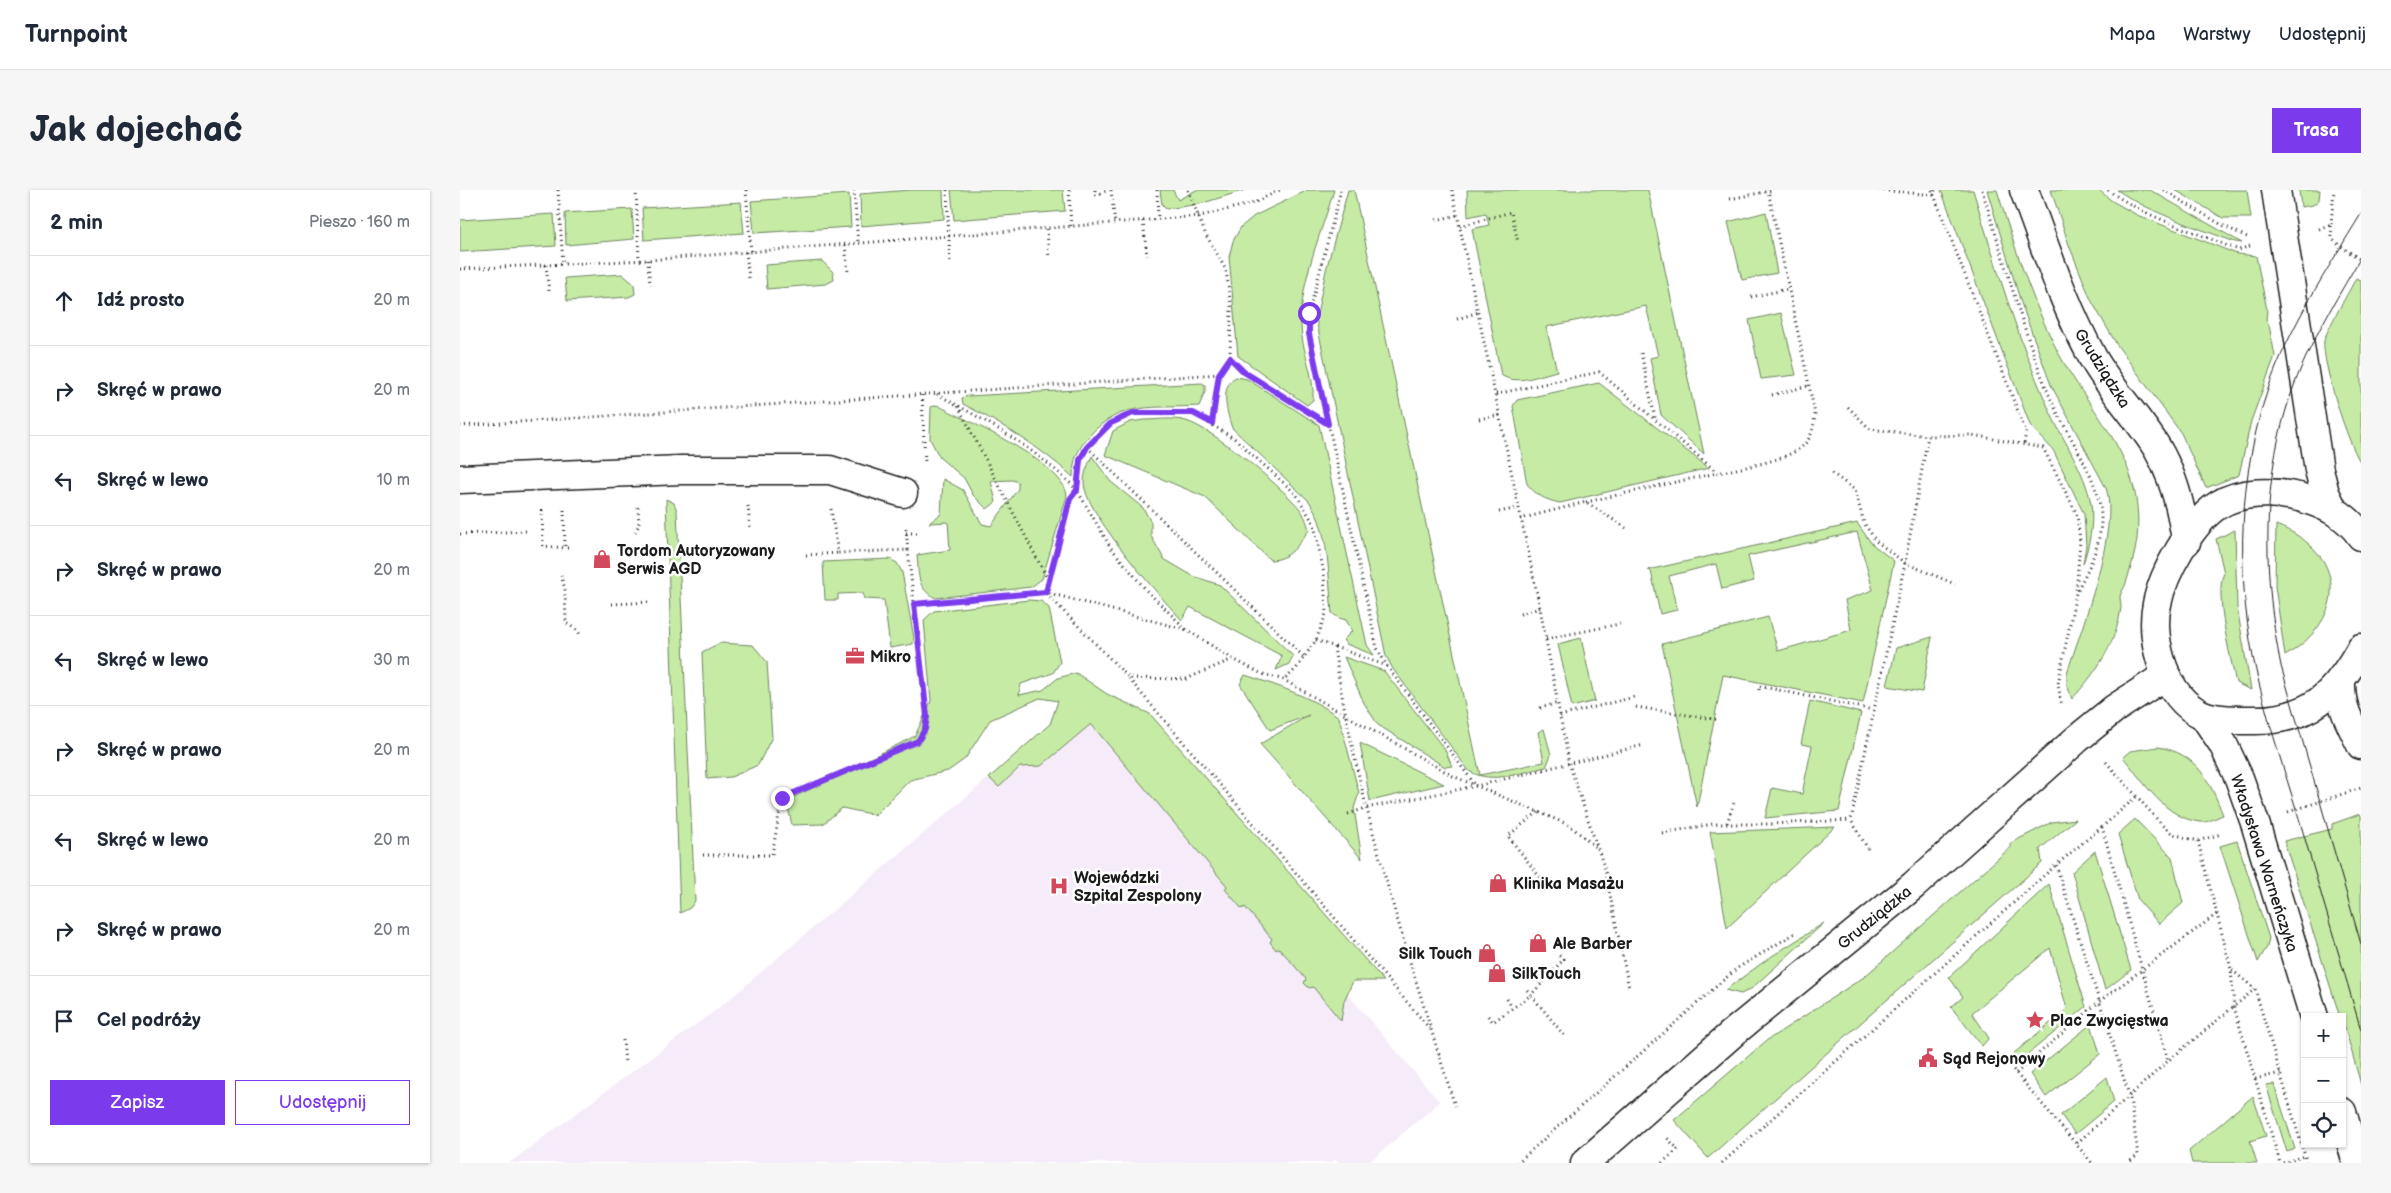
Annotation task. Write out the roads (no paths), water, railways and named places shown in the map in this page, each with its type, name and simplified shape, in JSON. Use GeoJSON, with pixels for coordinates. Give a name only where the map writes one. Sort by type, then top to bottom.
{"type":"FeatureCollection","features":[{"type":"Feature","properties":{"kind":"main road","name":"Grudziądzka"},"geometry":{"type":"LineString","coordinates":[[2024,190],[2073,320],[2095,361],[2156,448],[2165,464],[2180,503],[2186,542]]}},
{"type":"Feature","properties":{"kind":"main road"},"geometry":{"type":"LineString","coordinates":[[2276,190],[2319,470],[2325,492],[2333,509]]}},
{"type":"Feature","properties":{"kind":"main road"},"geometry":{"type":"LineString","coordinates":[[460,479],[681,470],[830,470],[903,493]]}},
{"type":"Feature","properties":{"kind":"main road"},"geometry":{"type":"LineString","coordinates":[[2360,534],[2333,509],[2290,495],[2245,494],[2218,506],[2198,523],[2169,572],[2156,605],[2156,641],[2165,676],[2174,692],[2204,716],[2231,720],[2270,720],[2308,710],[2327,696],[2341,682],[2361,648]]}},
{"type":"Feature","properties":{"kind":"main road","name":"Grudziądzka"},"geometry":{"type":"LineString","coordinates":[[1595,1160],[1734,1032],[1914,885],[2114,709],[2165,676]]}},
{"type":"Feature","properties":{"kind":"main road"},"geometry":{"type":"LineString","coordinates":[[2341,682],[2340,698],[2345,713],[2361,745]]}},
{"type":"Feature","properties":{"kind":"main road","name":"Władysława Warneńczyka"},"geometry":{"type":"LineString","coordinates":[[2204,716],[2223,744],[2255,823],[2313,1013]]}},
{"type":"Feature","properties":{"kind":"main road"},"geometry":{"type":"LineString","coordinates":[[2346,1125],[2358,1163]]}},
{"type":"Feature","properties":{"kind":"tram line"},"geometry":{"type":"LineString","coordinates":[[2361,214],[2298,321],[2268,389],[2251,455],[2243,522],[2244,590],[2257,677],[2361,1030]]}},
{"type":"Feature","properties":{"kind":"tram line"},"geometry":{"type":"LineString","coordinates":[[2361,257],[2315,339],[2301,368],[2288,404],[2278,440],[2268,515],[2270,591],[2274,629],[2281,666],[2361,944]]}},
{"type":"Feature","properties":{"kind":"place","name":"Tordom Autoryzowany Serwis AGD"},"geometry":{"type":"Point","coordinates":[602,559]}},
{"type":"Feature","properties":{"kind":"place","name":"Mikro"},"geometry":{"type":"Point","coordinates":[855,656]}},
{"type":"Feature","properties":{"kind":"place","name":"Klinika Masażu"},"geometry":{"type":"Point","coordinates":[1498,883]}},
{"type":"Feature","properties":{"kind":"place","name":"Wojewódzki Szpital Zespolony"},"geometry":{"type":"Point","coordinates":[1059,886]}},
{"type":"Feature","properties":{"kind":"place","name":"Ale Barber"},"geometry":{"type":"Point","coordinates":[1538,943]}},
{"type":"Feature","properties":{"kind":"place","name":"Silk Touch"},"geometry":{"type":"Point","coordinates":[1487,953]}},
{"type":"Feature","properties":{"kind":"place","name":"SilkTouch"},"geometry":{"type":"Point","coordinates":[1497,973]}},
{"type":"Feature","properties":{"kind":"place","name":"Plac Zwycięstwa"},"geometry":{"type":"Point","coordinates":[2035,1020]}},
{"type":"Feature","properties":{"kind":"place","name":"Sąd Rejonowy"},"geometry":{"type":"Point","coordinates":[1928,1058]}}]}
